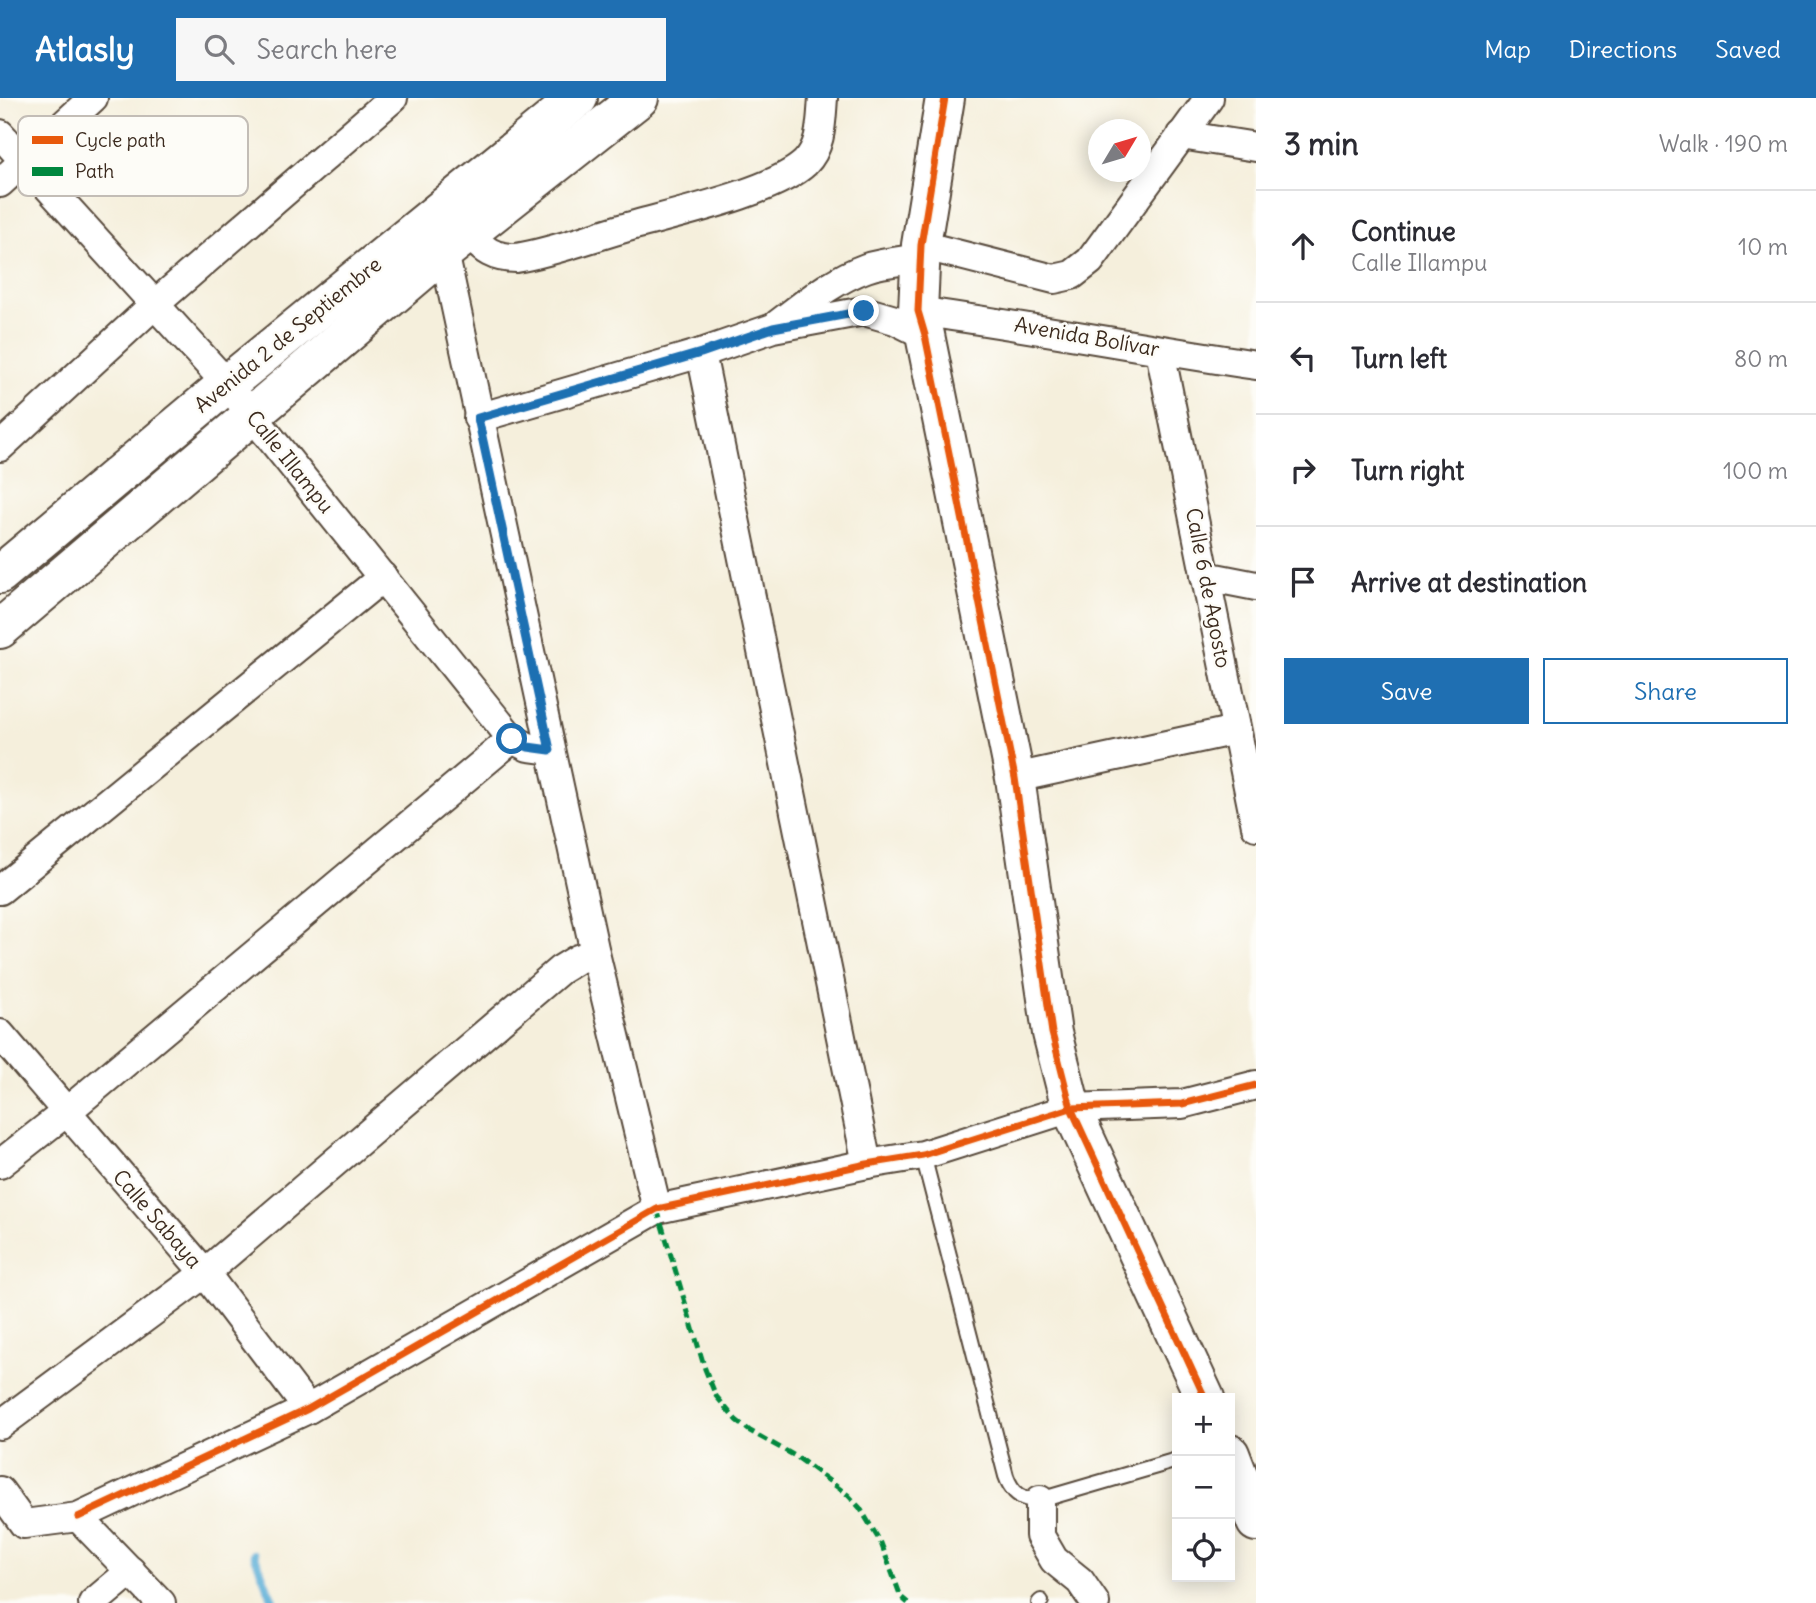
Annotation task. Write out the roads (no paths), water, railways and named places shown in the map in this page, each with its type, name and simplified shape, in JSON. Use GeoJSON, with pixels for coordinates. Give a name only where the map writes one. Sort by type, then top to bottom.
{"type":"FeatureCollection","features":[{"type":"Feature","properties":{"kind":"street"},"geometry":{"type":"LineString","coordinates":[[74,116],[93,98]]}},
{"type":"Feature","properties":{"kind":"street"},"geometry":{"type":"LineString","coordinates":[[0,447],[155,304],[393,98]]}},
{"type":"Feature","properties":{"kind":"street","name":"Avenida 2 de Septiembre"},"geometry":{"type":"LineString","coordinates":[[0,574],[226,384],[578,98]]}},
{"type":"Feature","properties":{"kind":"street"},"geometry":{"type":"LineString","coordinates":[[0,629],[457,243],[639,98]]}},
{"type":"Feature","properties":{"kind":"street"},"geometry":{"type":"LineString","coordinates":[[457,243],[496,256],[516,258],[730,197],[782,179],[804,164],[814,152],[820,135],[822,98]]}},
{"type":"Feature","properties":{"kind":"street"},"geometry":{"type":"LineString","coordinates":[[945,98],[921,251],[922,323],[1015,778],[1052,1033],[1071,1108],[1203,1393]]}},
{"type":"Feature","properties":{"kind":"street"},"geometry":{"type":"LineString","coordinates":[[478,418],[701,353],[773,328],[818,293],[844,278],[869,267],[921,251],[1054,279],[1072,275],[1090,261],[1209,98]]}},
{"type":"Feature","properties":{"kind":"street","name":"Calle Illampu"},"geometry":{"type":"LineString","coordinates":[[0,134],[18,154]]}},
{"type":"Feature","properties":{"kind":"street"},"geometry":{"type":"LineString","coordinates":[[1181,135],[1256,147]]}},
{"type":"Feature","properties":{"kind":"street"},"geometry":{"type":"LineString","coordinates":[[0,183],[18,168]]}},
{"type":"Feature","properties":{"kind":"street","name":"Calle Illampu"},"geometry":{"type":"LineString","coordinates":[[56,196],[252,414],[512,739]]}},
{"type":"Feature","properties":{"kind":"street"},"geometry":{"type":"LineString","coordinates":[[457,243],[478,418],[595,953],[657,1209]]}},
{"type":"Feature","properties":{"kind":"street","name":"Avenida Bolívar"},"geometry":{"type":"LineString","coordinates":[[773,328],[864,311],[895,320],[922,323],[1027,326],[1160,351],[1256,365]]}},
{"type":"Feature","properties":{"kind":"street","name":"Calle 6 de Agosto"},"geometry":{"type":"LineString","coordinates":[[1160,351],[1256,826]]}},
{"type":"Feature","properties":{"kind":"street"},"geometry":{"type":"LineString","coordinates":[[701,353],[867,1164]]}},
{"type":"Feature","properties":{"kind":"street"},"geometry":{"type":"LineString","coordinates":[[1205,576],[1256,586]]}},
{"type":"Feature","properties":{"kind":"street"},"geometry":{"type":"LineString","coordinates":[[0,890],[383,577]]}},
{"type":"Feature","properties":{"kind":"street"},"geometry":{"type":"LineString","coordinates":[[1015,778],[1236,730]]}},
{"type":"Feature","properties":{"kind":"street"},"geometry":{"type":"LineString","coordinates":[[0,1164],[65,1113],[512,739],[528,747],[550,750]]}},
{"type":"Feature","properties":{"kind":"street"},"geometry":{"type":"LineString","coordinates":[[0,1425],[205,1273],[560,970],[595,953]]}},
{"type":"Feature","properties":{"kind":"street","name":"Calle Sabaya"},"geometry":{"type":"LineString","coordinates":[[0,1034],[205,1273],[309,1409]]}},
{"type":"Feature","properties":{"kind":"street"},"geometry":{"type":"LineString","coordinates":[[0,1491],[24,1524],[78,1517],[309,1409],[657,1209],[867,1164],[923,1155],[1071,1108],[1182,1104],[1256,1085]]}},
{"type":"Feature","properties":{"kind":"street"},"geometry":{"type":"LineString","coordinates":[[1231,1456],[1256,1522]]}},
{"type":"Feature","properties":{"kind":"street"},"geometry":{"type":"LineString","coordinates":[[1040,1500],[1040,1536],[1054,1560],[1080,1581],[1095,1603]]}},
{"type":"Feature","properties":{"kind":"street"},"geometry":{"type":"LineString","coordinates":[[78,1517],[162,1603]]}},
{"type":"Feature","properties":{"kind":"street"},"geometry":{"type":"LineString","coordinates":[[93,1603],[131,1571]]}},
{"type":"Feature","properties":{"kind":"lane"},"geometry":{"type":"LineString","coordinates":[[923,1155],[1009,1486],[1024,1499],[1040,1500],[1172,1461]]}},
{"type":"Feature","properties":{"kind":"waterway"},"geometry":{"type":"LineString","coordinates":[[254,1554],[274,1603]]}}]}
